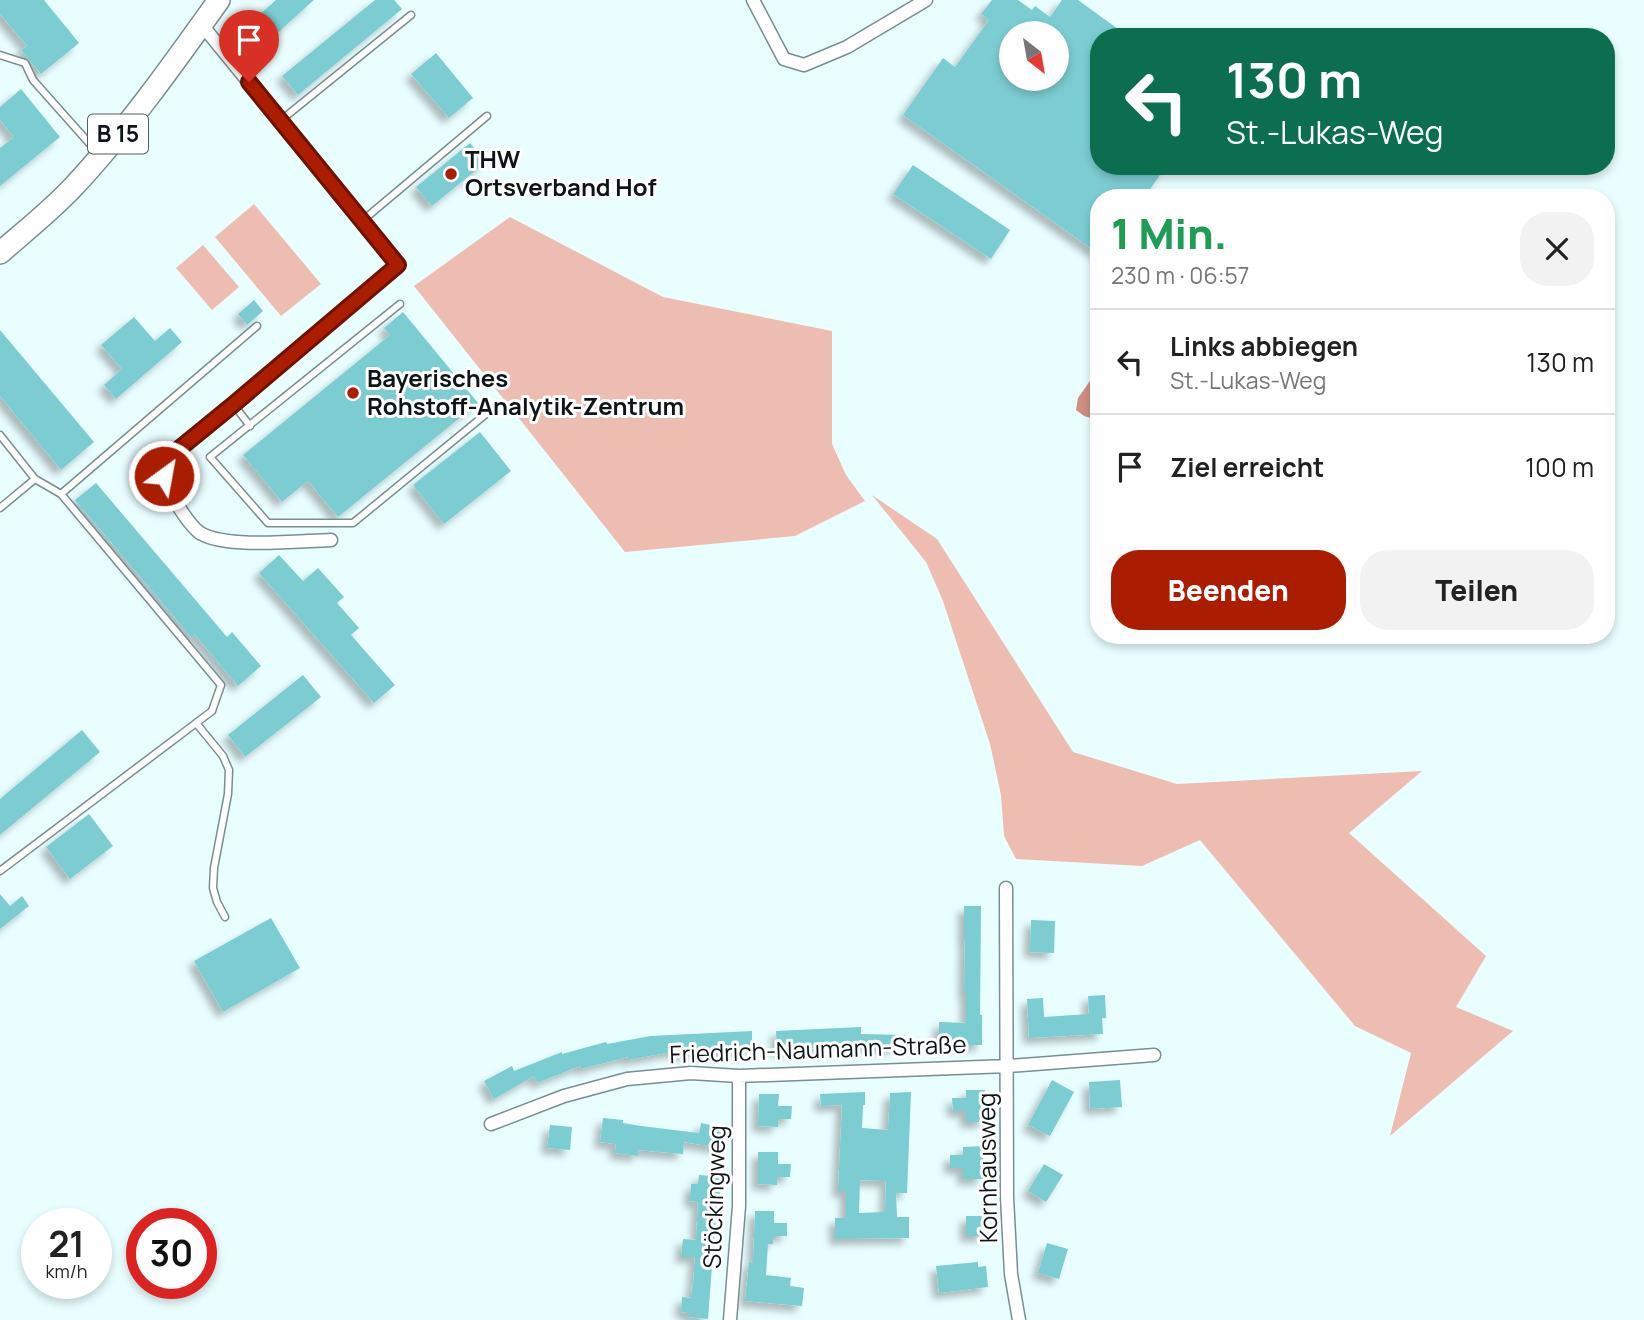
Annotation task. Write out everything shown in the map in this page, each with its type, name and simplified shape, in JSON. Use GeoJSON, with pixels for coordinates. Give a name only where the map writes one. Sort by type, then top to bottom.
{"type":"FeatureCollection","features":[{"type":"Feature","properties":{"kind":"main road","name":"B 15"},"geometry":{"type":"LineString","coordinates":[[0,253],[74,186],[102,154],[139,109],[219,0]]}},
{"type":"Feature","properties":{"kind":"street"},"geometry":{"type":"LineString","coordinates":[[753,0],[784,59],[804,65],[847,47],[926,0]]}},
{"type":"Feature","properties":{"kind":"street"},"geometry":{"type":"LineString","coordinates":[[202,24],[398,265],[174,453],[164,476],[167,489],[187,519],[200,532],[221,541],[237,543],[331,540]]}},
{"type":"Feature","properties":{"kind":"street","name":"Kornhausweg"},"geometry":{"type":"LineString","coordinates":[[1006,888],[1007,1197],[1011,1273],[1018,1320]]}},
{"type":"Feature","properties":{"kind":"street","name":"Friedrich-Naumann-Straße"},"geometry":{"type":"LineString","coordinates":[[491,1124],[564,1096],[627,1079],[691,1073],[739,1076],[1007,1066],[1154,1055]]}},
{"type":"Feature","properties":{"kind":"street","name":"Stöckingweg"},"geometry":{"type":"LineString","coordinates":[[730,1320],[739,1206],[739,1076]]}},
{"type":"Feature","properties":{"kind":"lane"},"geometry":{"type":"LineString","coordinates":[[280,121],[411,15]]}},
{"type":"Feature","properties":{"kind":"lane"},"geometry":{"type":"LineString","coordinates":[[0,55],[25,63],[33,80],[89,144],[102,154]]}},
{"type":"Feature","properties":{"kind":"lane"},"geometry":{"type":"LineString","coordinates":[[362,221],[487,116]]}},
{"type":"Feature","properties":{"kind":"lane"},"geometry":{"type":"LineString","coordinates":[[400,304],[211,457],[268,523],[353,523],[486,414]]}},
{"type":"Feature","properties":{"kind":"lane"},"geometry":{"type":"LineString","coordinates":[[61,494],[257,326]]}},
{"type":"Feature","properties":{"kind":"lane"},"geometry":{"type":"LineString","coordinates":[[234,404],[250,426]]}},
{"type":"Feature","properties":{"kind":"lane"},"geometry":{"type":"LineString","coordinates":[[0,435],[35,479],[61,494],[221,685],[212,711],[0,871]]}},
{"type":"Feature","properties":{"kind":"lane"},"geometry":{"type":"LineString","coordinates":[[0,508],[35,479]]}},
{"type":"Feature","properties":{"kind":"lane"},"geometry":{"type":"LineString","coordinates":[[196,723],[223,756],[229,770],[228,794],[214,868],[213,888],[225,917]]}},
{"type":"Feature","properties":{"kind":"shaded area"},"geometry":{"type":"Polygon","coordinates":[[[254,204],[321,284],[281,316],[215,237],[254,204]]]}},
{"type":"Feature","properties":{"kind":"shaded area"},"geometry":{"type":"Polygon","coordinates":[[[510,217],[663,297],[832,331],[832,444],[846,475],[865,501],[795,536],[625,552],[414,286],[510,217]]]}},
{"type":"Feature","properties":{"kind":"shaded area"},"geometry":{"type":"Polygon","coordinates":[[[203,245],[239,287],[212,310],[176,268],[203,245]]]}},
{"type":"Feature","properties":{"kind":"shaded area"},"geometry":{"type":"Polygon","coordinates":[[[1090,381],[1090,418],[1076,410],[1078,398],[1090,381]]]}},
{"type":"Feature","properties":{"kind":"shaded area"},"geometry":{"type":"Polygon","coordinates":[[[872,495],[937,539],[1073,752],[1177,784],[1422,771],[1349,833],[1486,956],[1456,1007],[1513,1031],[1390,1136],[1411,1053],[1355,1026],[1200,840],[1142,866],[1016,859],[1004,836],[1001,795],[990,744],[943,601],[926,562],[872,495]]]}},
{"type":"Feature","properties":{"kind":"building"},"geometry":{"type":"Polygon","coordinates":[[[0,0],[44,0],[79,43],[41,74],[21,50],[27,46],[0,14],[0,0]]]}},
{"type":"Feature","properties":{"kind":"building"},"geometry":{"type":"Polygon","coordinates":[[[276,0],[314,0],[264,45],[247,26],[276,0]]]}},
{"type":"Feature","properties":{"kind":"building"},"geometry":{"type":"Polygon","coordinates":[[[375,0],[394,0],[402,9],[298,95],[282,76],[375,0]]]}},
{"type":"Feature","properties":{"kind":"building"},"geometry":{"type":"Polygon","coordinates":[[[992,0],[1018,0],[1032,10],[1035,6],[1050,17],[1062,0],[1078,0],[1117,28],[1090,28],[1090,175],[1160,175],[1150,189],[1090,189],[1090,248],[903,115],[943,58],[955,67],[989,20],[981,14],[992,0]]]}},
{"type":"Feature","properties":{"kind":"building"},"geometry":{"type":"Polygon","coordinates":[[[436,53],[473,98],[449,118],[411,74],[436,53]]]}},
{"type":"Feature","properties":{"kind":"building"},"geometry":{"type":"Polygon","coordinates":[[[21,89],[60,137],[0,186],[0,148],[14,137],[0,120],[0,107],[21,89]]]}},
{"type":"Feature","properties":{"kind":"building","name":"THW Ortsverband Hof"},"geometry":{"type":"Polygon","coordinates":[[[470,143],[486,162],[432,206],[416,187],[470,143]]]}},
{"type":"Feature","properties":{"kind":"building"},"geometry":{"type":"Polygon","coordinates":[[[913,165],[1010,230],[991,259],[893,194],[913,165]]]}},
{"type":"Feature","properties":{"kind":"building"},"geometry":{"type":"Polygon","coordinates":[[[254,300],[263,311],[247,325],[238,314],[254,300]]]}},
{"type":"Feature","properties":{"kind":"building"},"geometry":{"type":"Polygon","coordinates":[[[403,312],[478,403],[338,517],[308,481],[282,502],[243,455],[390,335],[384,328],[403,312]]]}},
{"type":"Feature","properties":{"kind":"building"},"geometry":{"type":"Polygon","coordinates":[[[134,317],[155,341],[170,328],[182,342],[116,399],[104,385],[122,369],[101,345],[134,317]]]}},
{"type":"Feature","properties":{"kind":"building"},"geometry":{"type":"Polygon","coordinates":[[[0,330],[94,442],[61,470],[0,396],[0,330]]]}},
{"type":"Feature","properties":{"kind":"building"},"geometry":{"type":"Polygon","coordinates":[[[480,432],[511,471],[444,524],[413,485],[480,432]]]}},
{"type":"Feature","properties":{"kind":"building"},"geometry":{"type":"Polygon","coordinates":[[[96,483],[227,637],[232,632],[261,666],[238,686],[195,635],[192,638],[75,500],[96,483]]]}},
{"type":"Feature","properties":{"kind":"building"},"geometry":{"type":"Polygon","coordinates":[[[279,555],[303,581],[318,568],[344,597],[337,603],[359,628],[351,635],[395,685],[374,703],[259,573],[279,555]]]}},
{"type":"Feature","properties":{"kind":"building"},"geometry":{"type":"Polygon","coordinates":[[[303,675],[321,697],[245,757],[228,735],[303,675]]]}},
{"type":"Feature","properties":{"kind":"building"},"geometry":{"type":"Polygon","coordinates":[[[82,730],[100,752],[0,835],[0,799],[82,730]]]}},
{"type":"Feature","properties":{"kind":"building"},"geometry":{"type":"Polygon","coordinates":[[[89,814],[113,846],[70,879],[46,847],[89,814]]]}},
{"type":"Feature","properties":{"kind":"building"},"geometry":{"type":"Polygon","coordinates":[[[0,894],[10,906],[22,896],[29,906],[0,929],[0,894]]]}},
{"type":"Feature","properties":{"kind":"building"},"geometry":{"type":"Polygon","coordinates":[[[964,906],[981,906],[982,1045],[939,1045],[939,1022],[966,1023],[964,906]]]}},
{"type":"Feature","properties":{"kind":"building"},"geometry":{"type":"Polygon","coordinates":[[[271,918],[300,968],[223,1012],[194,961],[271,918]]]}},
{"type":"Feature","properties":{"kind":"building"},"geometry":{"type":"Polygon","coordinates":[[[1031,920],[1055,921],[1054,953],[1030,952],[1031,920]]]}},
{"type":"Feature","properties":{"kind":"building"},"geometry":{"type":"Polygon","coordinates":[[[1105,995],[1106,1018],[1102,1018],[1103,1034],[1029,1038],[1027,999],[1043,998],[1044,1017],[1089,1014],[1088,996],[1105,995]]]}},
{"type":"Feature","properties":{"kind":"building"},"geometry":{"type":"Polygon","coordinates":[[[861,1027],[861,1034],[905,1035],[905,1044],[894,1045],[894,1048],[831,1047],[777,1051],[776,1031],[861,1027]]]}},
{"type":"Feature","properties":{"kind":"building"},"geometry":{"type":"Polygon","coordinates":[[[752,1031],[752,1051],[677,1054],[676,1051],[628,1060],[628,1057],[581,1069],[580,1066],[537,1083],[534,1076],[494,1099],[484,1081],[512,1066],[514,1071],[562,1052],[606,1042],[607,1044],[651,1036],[752,1031]]]}},
{"type":"Feature","properties":{"kind":"building"},"geometry":{"type":"Polygon","coordinates":[[[1052,1080],[1074,1092],[1050,1136],[1028,1125],[1052,1080]]]}},
{"type":"Feature","properties":{"kind":"building"},"geometry":{"type":"Polygon","coordinates":[[[1120,1080],[1122,1107],[1090,1109],[1089,1082],[1120,1080]]]}},
{"type":"Feature","properties":{"kind":"building"},"geometry":{"type":"Polygon","coordinates":[[[966,1090],[985,1090],[985,1122],[966,1122],[966,1111],[953,1111],[952,1098],[966,1098],[966,1090]]]}},
{"type":"Feature","properties":{"kind":"building"},"geometry":{"type":"Polygon","coordinates":[[[865,1092],[862,1128],[888,1130],[890,1093],[911,1092],[907,1193],[896,1193],[897,1217],[909,1217],[909,1238],[835,1239],[835,1218],[846,1218],[846,1191],[838,1191],[842,1105],[821,1106],[820,1094],[865,1092]],[[860,1180],[859,1213],[885,1212],[886,1181],[860,1180]]]}},
{"type":"Feature","properties":{"kind":"building"},"geometry":{"type":"Polygon","coordinates":[[[759,1094],[779,1094],[778,1106],[792,1106],[791,1119],[778,1119],[778,1127],[758,1126],[759,1094]]]}},
{"type":"Feature","properties":{"kind":"building"},"geometry":{"type":"Polygon","coordinates":[[[603,1118],[699,1133],[701,1123],[725,1128],[722,1148],[684,1142],[683,1154],[638,1150],[638,1156],[615,1153],[616,1144],[600,1142],[603,1118]]]}},
{"type":"Feature","properties":{"kind":"building"},"geometry":{"type":"Polygon","coordinates":[[[550,1125],[572,1127],[570,1150],[547,1148],[550,1125]]]}},
{"type":"Feature","properties":{"kind":"building"},"geometry":{"type":"Polygon","coordinates":[[[983,1146],[983,1179],[963,1179],[963,1168],[950,1168],[950,1155],[963,1155],[963,1147],[983,1146]]]}},
{"type":"Feature","properties":{"kind":"building"},"geometry":{"type":"Polygon","coordinates":[[[758,1152],[778,1152],[778,1164],[791,1164],[790,1177],[777,1177],[777,1185],[758,1184],[758,1152]]]}},
{"type":"Feature","properties":{"kind":"building"},"geometry":{"type":"Polygon","coordinates":[[[1044,1164],[1063,1175],[1046,1202],[1028,1191],[1044,1164]]]}},
{"type":"Feature","properties":{"kind":"building"},"geometry":{"type":"Polygon","coordinates":[[[699,1175],[722,1177],[716,1213],[708,1319],[689,1317],[689,1313],[681,1312],[682,1297],[691,1298],[693,1286],[695,1257],[681,1257],[683,1239],[696,1240],[698,1202],[690,1201],[691,1184],[698,1184],[699,1175]]]}},
{"type":"Feature","properties":{"kind":"building"},"geometry":{"type":"Polygon","coordinates":[[[755,1211],[774,1211],[774,1223],[787,1223],[787,1236],[774,1236],[773,1244],[768,1244],[766,1275],[791,1278],[790,1286],[804,1288],[802,1306],[745,1301],[749,1262],[753,1263],[755,1211]]]}},
{"type":"Feature","properties":{"kind":"building"},"geometry":{"type":"Polygon","coordinates":[[[966,1216],[985,1216],[985,1236],[966,1236],[966,1216]]]}},
{"type":"Feature","properties":{"kind":"building"},"geometry":{"type":"Polygon","coordinates":[[[1047,1243],[1068,1249],[1059,1279],[1038,1273],[1047,1243]]]}},
{"type":"Feature","properties":{"kind":"building"},"geometry":{"type":"Polygon","coordinates":[[[978,1262],[978,1267],[986,1266],[988,1287],[939,1293],[936,1266],[978,1262]]]}},
{"type":"Feature","properties":{"kind":"place","name":"THW Ortsverband Hof"},"geometry":{"type":"Point","coordinates":[451,174]}},
{"type":"Feature","properties":{"kind":"place","name":"Bayerisches Rohstoff-Analytik-Zentrum"},"geometry":{"type":"Point","coordinates":[353,393]}},
{"type":"Feature","properties":{"kind":"route"},"geometry":{"type":"LineString","coordinates":[[164,476],[174,453],[398,265],[249,82]]}}]}
